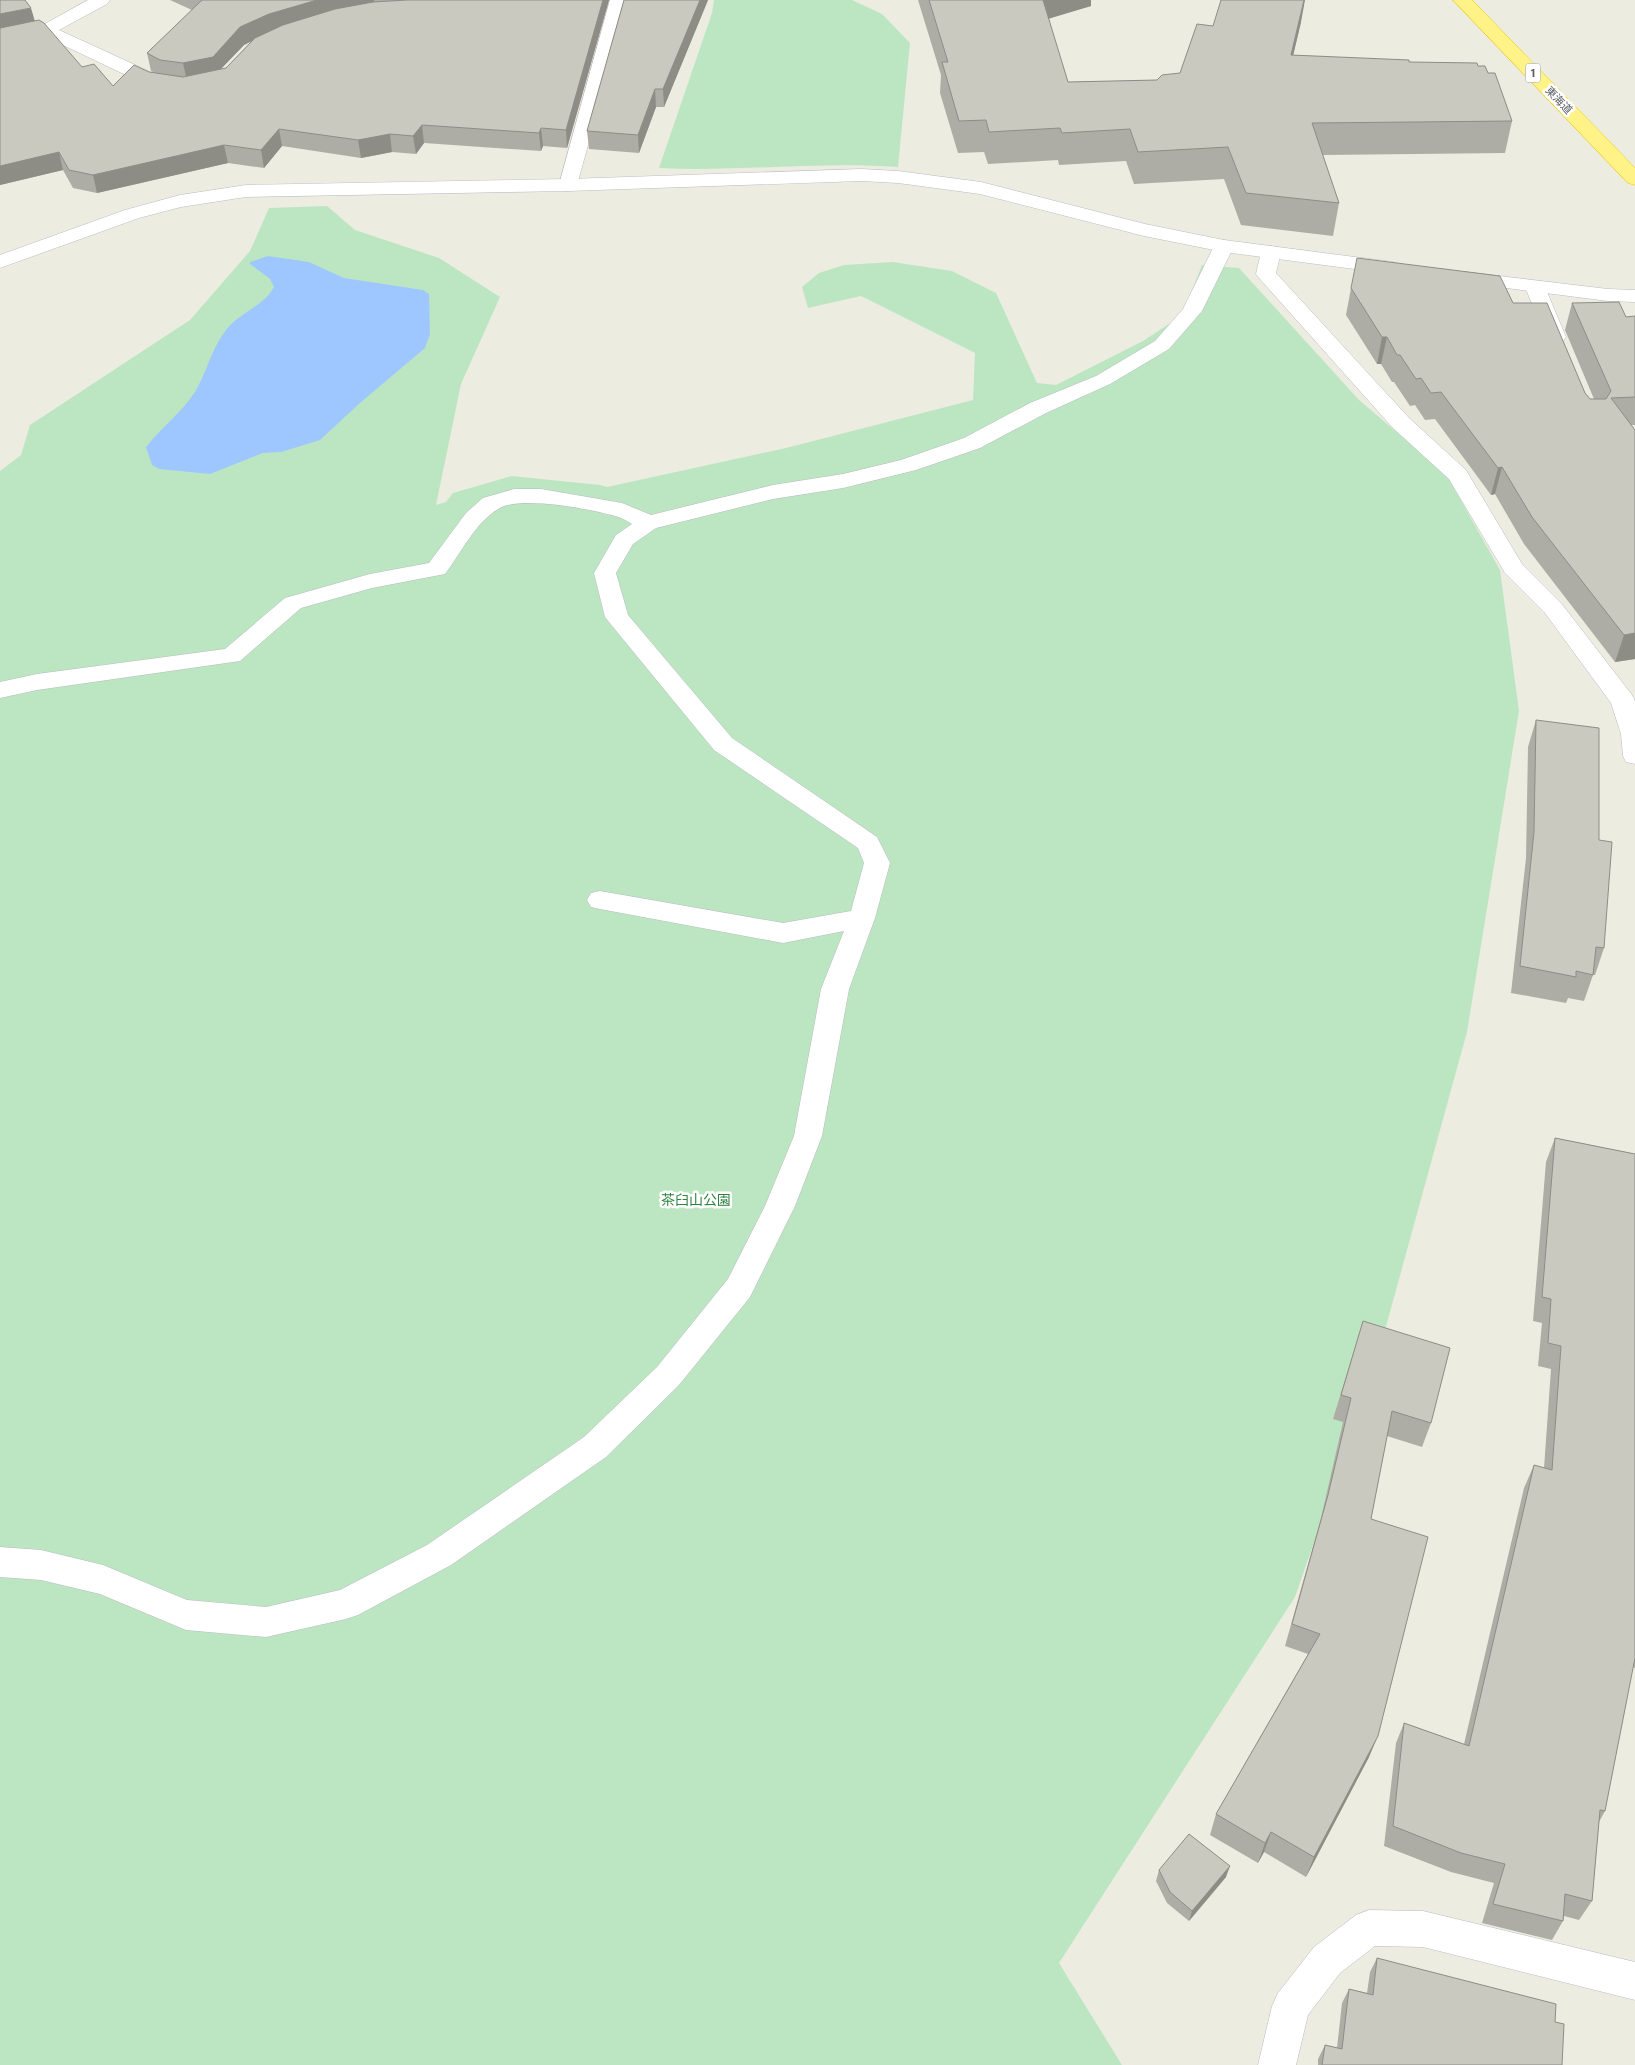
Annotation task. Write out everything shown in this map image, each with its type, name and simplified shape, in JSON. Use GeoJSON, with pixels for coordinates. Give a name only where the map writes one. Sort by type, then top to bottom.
{"type":"FeatureCollection","features":[{"type":"Feature","properties":{"kind":"highway","name":"東海道"},"geometry":{"type":"LineString","coordinates":[[1462,0],[1635,179]]}},
{"type":"Feature","properties":{"kind":"street"},"geometry":{"type":"LineString","coordinates":[[0,40],[11,36],[46,30],[102,0]]}},
{"type":"Feature","properties":{"kind":"street"},"geometry":{"type":"LineString","coordinates":[[568,185],[619,0]]}},
{"type":"Feature","properties":{"kind":"street"},"geometry":{"type":"LineString","coordinates":[[46,30],[159,84],[178,87]]}},
{"type":"Feature","properties":{"kind":"street"},"geometry":{"type":"LineString","coordinates":[[0,262],[132,214],[180,201],[246,191],[568,185],[861,175],[898,177],[981,188],[1144,230],[1224,246],[1408,270]]}},
{"type":"Feature","properties":{"kind":"street"},"geometry":{"type":"LineString","coordinates":[[0,1562],[41,1565],[103,1580],[186,1616],[266,1622],[346,1604],[431,1560],[595,1447],[668,1376],[739,1288],[780,1206],[808,1136],[834,989],[862,918],[877,863],[868,843],[723,744],[617,617],[605,573],[624,540],[648,523],[773,492],[852,479],[908,465],[972,443],[1038,408],[1103,380],[1162,345],[1192,311],[1224,246]]}},
{"type":"Feature","properties":{"kind":"street"},"geometry":{"type":"LineString","coordinates":[[1272,252],[1266,274],[1401,423],[1458,475],[1513,568],[1554,608],[1623,701],[1633,734],[1635,756]]}},
{"type":"Feature","properties":{"kind":"street"},"geometry":{"type":"LineString","coordinates":[[1447,275],[1535,287],[1635,296]]}},
{"type":"Feature","properties":{"kind":"street"},"geometry":{"type":"LineString","coordinates":[[1535,287],[1564,357]]}},
{"type":"Feature","properties":{"kind":"street"},"geometry":{"type":"LineString","coordinates":[[0,690],[37,682],[232,656],[293,602],[370,581],[437,569],[474,518],[491,503],[514,496],[540,496],[622,510],[648,523]]}},
{"type":"Feature","properties":{"kind":"street"},"geometry":{"type":"LineString","coordinates":[[600,900],[783,933],[862,918]]}},
{"type":"Feature","properties":{"kind":"street"},"geometry":{"type":"LineString","coordinates":[[1277,2065],[1291,2006],[1327,1960],[1369,1928],[1423,1929],[1635,1981]]}},
{"type":"Feature","properties":{"kind":"green space"},"geometry":{"type":"Polygon","coordinates":[[[714,0],[852,0],[882,14],[910,43],[898,167],[839,165],[719,169],[659,168],[712,13],[714,0]]]}},
{"type":"Feature","properties":{"kind":"green space","name":"茶臼山公園"},"geometry":{"type":"Polygon","coordinates":[[[327,206],[355,230],[439,258],[500,297],[461,384],[436,505],[446,502],[453,493],[512,476],[607,487],[786,448],[973,400],[975,353],[861,296],[808,308],[802,287],[819,273],[844,265],[893,262],[952,271],[996,293],[1037,383],[1056,385],[1143,341],[1178,318],[1190,296],[1202,265],[1239,268],[1359,400],[1446,474],[1500,570],[1519,711],[1467,1032],[1374,1370],[1295,1597],[1059,1963],[1122,2065],[0,2065],[0,471],[21,455],[30,425],[190,320],[250,251],[269,208],[327,206]]]}},
{"type":"Feature","properties":{"kind":"water"},"geometry":{"type":"Polygon","coordinates":[[[268,256],[309,262],[344,278],[423,290],[429,294],[430,334],[425,348],[320,440],[281,452],[263,453],[210,474],[159,469],[152,465],[146,447],[195,392],[226,330],[270,294],[274,287],[270,279],[250,264],[250,262],[268,256]]]}},
{"type":"Feature","properties":{"kind":"building"},"geometry":{"type":"Polygon","coordinates":[[[0,0],[25,0],[31,8],[0,14],[0,0]]]}},
{"type":"Feature","properties":{"kind":"building"},"geometry":{"type":"Polygon","coordinates":[[[202,0],[317,0],[269,14],[240,27],[213,57],[183,63],[160,60],[147,53],[202,0]]]}},
{"type":"Feature","properties":{"kind":"building"},"geometry":{"type":"Polygon","coordinates":[[[407,0],[603,0],[566,130],[541,128],[539,133],[422,125],[413,136],[390,134],[358,140],[279,129],[261,150],[224,145],[93,175],[69,170],[59,152],[0,166],[0,28],[39,20],[44,23],[82,67],[94,64],[113,86],[134,65],[149,72],[183,77],[226,68],[255,38],[283,25],[335,9],[373,2],[407,0]]]}},
{"type":"Feature","properties":{"kind":"building"},"geometry":{"type":"Polygon","coordinates":[[[624,0],[700,0],[663,89],[655,89],[638,135],[587,131],[624,0]]]}},
{"type":"Feature","properties":{"kind":"building"},"geometry":{"type":"Polygon","coordinates":[[[929,0],[1043,0],[1068,82],[1157,80],[1162,75],[1180,73],[1197,24],[1213,26],[1221,0],[1304,0],[1291,55],[1409,60],[1409,62],[1477,63],[1478,66],[1485,66],[1488,73],[1495,73],[1512,121],[1312,123],[1339,203],[1246,193],[1228,147],[1138,152],[1130,129],[1062,133],[1060,128],[989,132],[986,120],[959,121],[942,62],[948,62],[929,0]]]}},
{"type":"Feature","properties":{"kind":"building"},"geometry":{"type":"Polygon","coordinates":[[[1357,258],[1500,276],[1513,303],[1547,303],[1585,393],[1590,399],[1606,399],[1611,391],[1572,303],[1619,302],[1626,317],[1635,316],[1635,397],[1611,398],[1635,430],[1635,633],[1624,635],[1532,517],[1502,467],[1498,468],[1441,392],[1431,393],[1421,378],[1416,379],[1400,355],[1397,355],[1387,337],[1382,337],[1351,288],[1357,258]]]}},
{"type":"Feature","properties":{"kind":"building"},"geometry":{"type":"Polygon","coordinates":[[[1536,720],[1599,728],[1599,840],[1612,842],[1604,948],[1596,947],[1593,975],[1576,971],[1576,977],[1520,966],[1534,832],[1536,720]]]}},
{"type":"Feature","properties":{"kind":"building"},"geometry":{"type":"Polygon","coordinates":[[[1555,1138],[1635,1154],[1635,1658],[1605,1811],[1600,1810],[1592,1901],[1565,1894],[1563,1921],[1493,1904],[1505,1864],[1461,1853],[1393,1826],[1404,1723],[1469,1746],[1534,1465],[1552,1470],[1561,1346],[1548,1343],[1551,1299],[1542,1297],[1555,1138]]]}},
{"type":"Feature","properties":{"kind":"building"},"geometry":{"type":"Polygon","coordinates":[[[1363,1321],[1450,1348],[1431,1423],[1392,1411],[1371,1519],[1428,1537],[1378,1736],[1314,1857],[1271,1832],[1265,1843],[1216,1814],[1320,1634],[1292,1624],[1328,1495],[1351,1398],[1341,1395],[1363,1321]]]}},
{"type":"Feature","properties":{"kind":"building"},"geometry":{"type":"Polygon","coordinates":[[[1189,1834],[1230,1866],[1192,1911],[1170,1892],[1159,1870],[1189,1834]]]}},
{"type":"Feature","properties":{"kind":"building"},"geometry":{"type":"Polygon","coordinates":[[[1377,1958],[1556,2004],[1555,2022],[1564,2024],[1562,2065],[1322,2065],[1325,2045],[1342,2049],[1349,1989],[1373,1995],[1377,1958]]]}}]}
